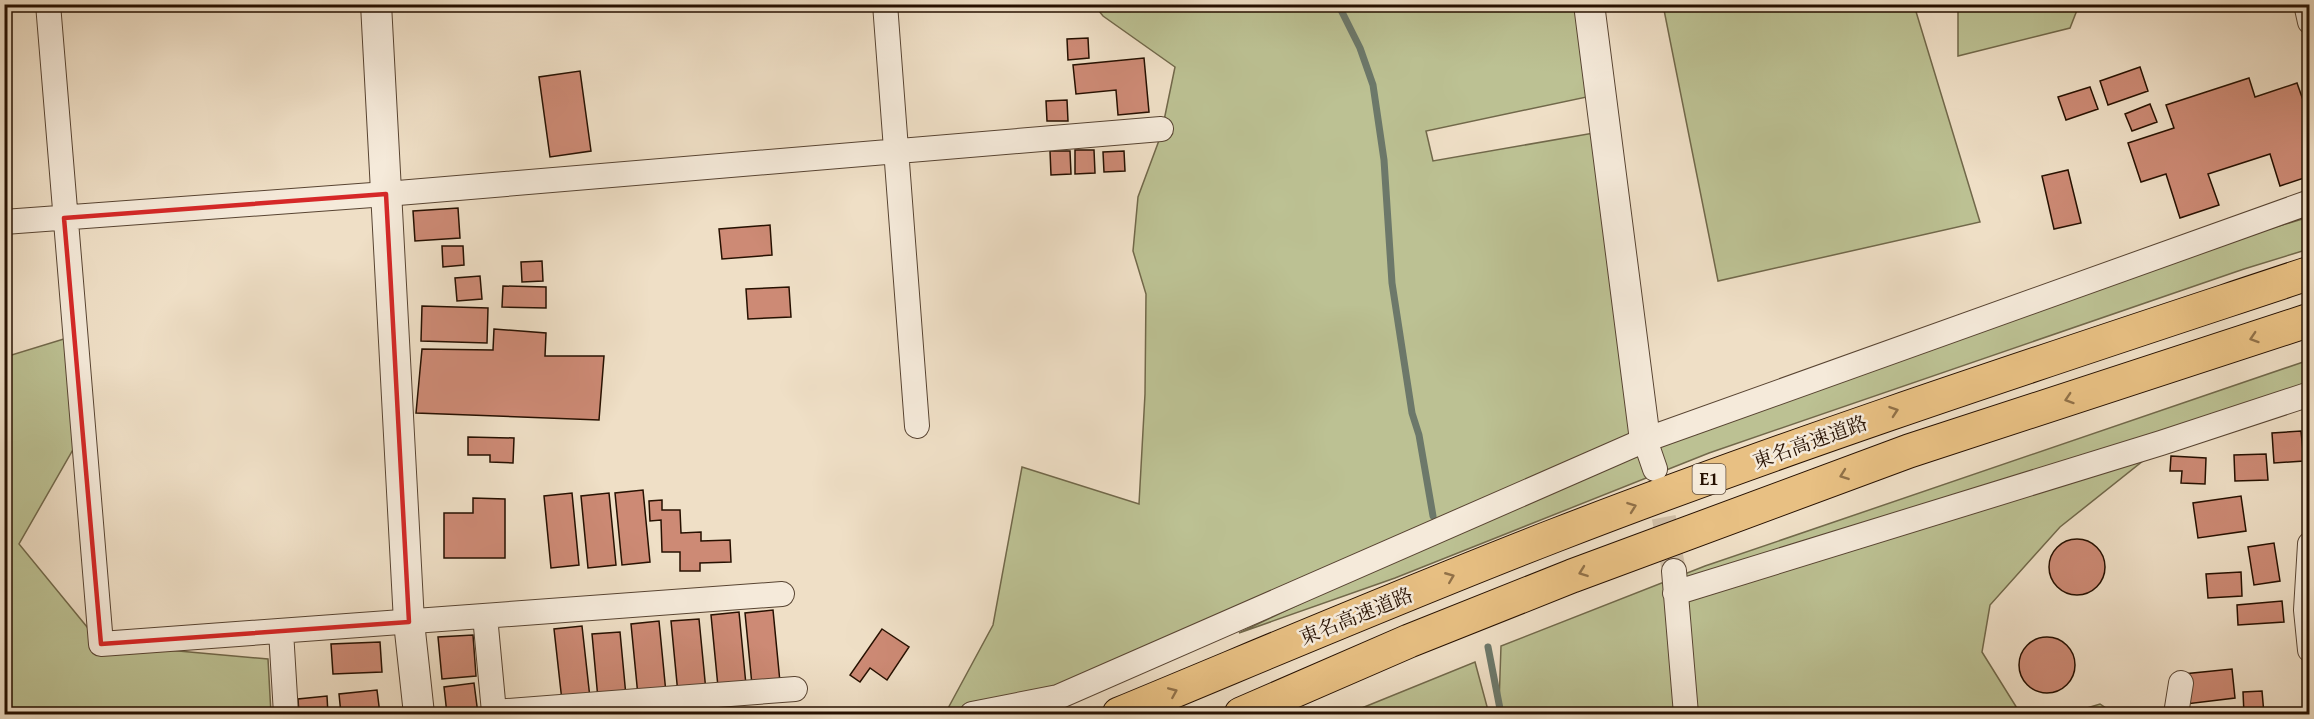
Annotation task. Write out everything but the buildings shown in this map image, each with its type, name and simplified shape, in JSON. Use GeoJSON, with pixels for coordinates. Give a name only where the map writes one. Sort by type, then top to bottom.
{"type":"FeatureCollection","features":[{"type":"Feature","properties":{"kind":"highway","name":"東名高速道路"},"geometry":{"type":"LineString","coordinates":[[1119,714],[1569,530],[1893,411],[2310,273]]}},
{"type":"Feature","properties":{"kind":"highway","name":"E1"},"geometry":{"type":"LineString","coordinates":[[1241,714],[1408,641],[1572,576],[1864,468],[2310,320]]}},
{"type":"Feature","properties":{"kind":"street"},"geometry":{"type":"LineString","coordinates":[[48,4],[100,644],[782,594]]}},
{"type":"Feature","properties":{"kind":"street"},"geometry":{"type":"LineString","coordinates":[[376,4],[409,622],[418,714]]}},
{"type":"Feature","properties":{"kind":"street"},"geometry":{"type":"LineString","coordinates":[[885,4],[917,426]]}},
{"type":"Feature","properties":{"kind":"street"},"geometry":{"type":"LineString","coordinates":[[1589,4],[1644,440],[1654,469]]}},
{"type":"Feature","properties":{"kind":"street"},"geometry":{"type":"LineString","coordinates":[[2306,4],[2310,22]]}},
{"type":"Feature","properties":{"kind":"street"},"geometry":{"type":"LineString","coordinates":[[4,222],[386,194],[1161,129]]}},
{"type":"Feature","properties":{"kind":"street"},"geometry":{"type":"LineString","coordinates":[[972,714],[1058,697],[1644,440],[2310,202]]}},
{"type":"Feature","properties":{"kind":"street"},"geometry":{"type":"LineString","coordinates":[[1686,714],[1674,582],[2161,443],[2310,394]]}},
{"type":"Feature","properties":{"kind":"street"},"geometry":{"type":"LineString","coordinates":[[2310,544],[2306,610],[2310,650]]}},
{"type":"Feature","properties":{"kind":"street"},"geometry":{"type":"LineString","coordinates":[[485,616],[494,712],[795,689]]}},
{"type":"Feature","properties":{"kind":"street"},"geometry":{"type":"LineString","coordinates":[[281,631],[286,714]]}},
{"type":"Feature","properties":{"kind":"street"},"geometry":{"type":"LineString","coordinates":[[2176,714],[2181,683]]}},
{"type":"Feature","properties":{"kind":"highlighted area"},"geometry":{"type":"Polygon","coordinates":[[[386,194],[409,622],[101,644],[64,218],[386,194]]]}},
{"type":"Feature","properties":{"kind":"green space"},"geometry":{"type":"Polygon","coordinates":[[[1958,4],[2079,5],[2070,28],[1958,56],[1958,4]]]}},
{"type":"Feature","properties":{"kind":"green space"},"geometry":{"type":"Polygon","coordinates":[[[1094,5],[1589,5],[1601,94],[1426,131],[1433,161],[1605,131],[1645,440],[2063,291],[2309,217],[2309,249],[2244,269],[1709,453],[1395,578],[1239,633],[1598,462],[1051,698],[946,712],[993,625],[1022,467],[1139,504],[1145,394],[1146,294],[1133,251],[1138,197],[1161,135],[1175,67],[1103,16],[1094,5]]]}},
{"type":"Feature","properties":{"kind":"green space"},"geometry":{"type":"Polygon","coordinates":[[[1663,5],[1914,5],[1980,222],[1718,281],[1663,5]]]}},
{"type":"Feature","properties":{"kind":"green space"},"geometry":{"type":"Polygon","coordinates":[[[67,338],[75,446],[19,544],[101,644],[268,659],[271,714],[5,714],[5,357],[67,338]]]}},
{"type":"Feature","properties":{"kind":"green space"},"geometry":{"type":"Polygon","coordinates":[[[2309,360],[2309,394],[2148,457],[2060,527],[1990,605],[1982,652],[2020,713],[2070,713],[2100,704],[2115,714],[1501,714],[1499,704],[1501,646],[1705,566],[2309,360]]]}},
{"type":"Feature","properties":{"kind":"green space"},"geometry":{"type":"Polygon","coordinates":[[[1475,662],[1489,714],[1347,714],[1475,662]]]}},
{"type":"Feature","properties":{"kind":"waterway"},"geometry":{"type":"LineString","coordinates":[[1338,4],[1360,48],[1373,85],[1384,160],[1392,283],[1412,413],[1419,435],[1433,516]]}},
{"type":"Feature","properties":{"kind":"waterway"},"geometry":{"type":"LineString","coordinates":[[1488,647],[1501,714]]}},
{"type":"Feature","properties":{"kind":"tunnel"},"geometry":{"type":"LineString","coordinates":[[1657,482],[1674,571]]}}]}
